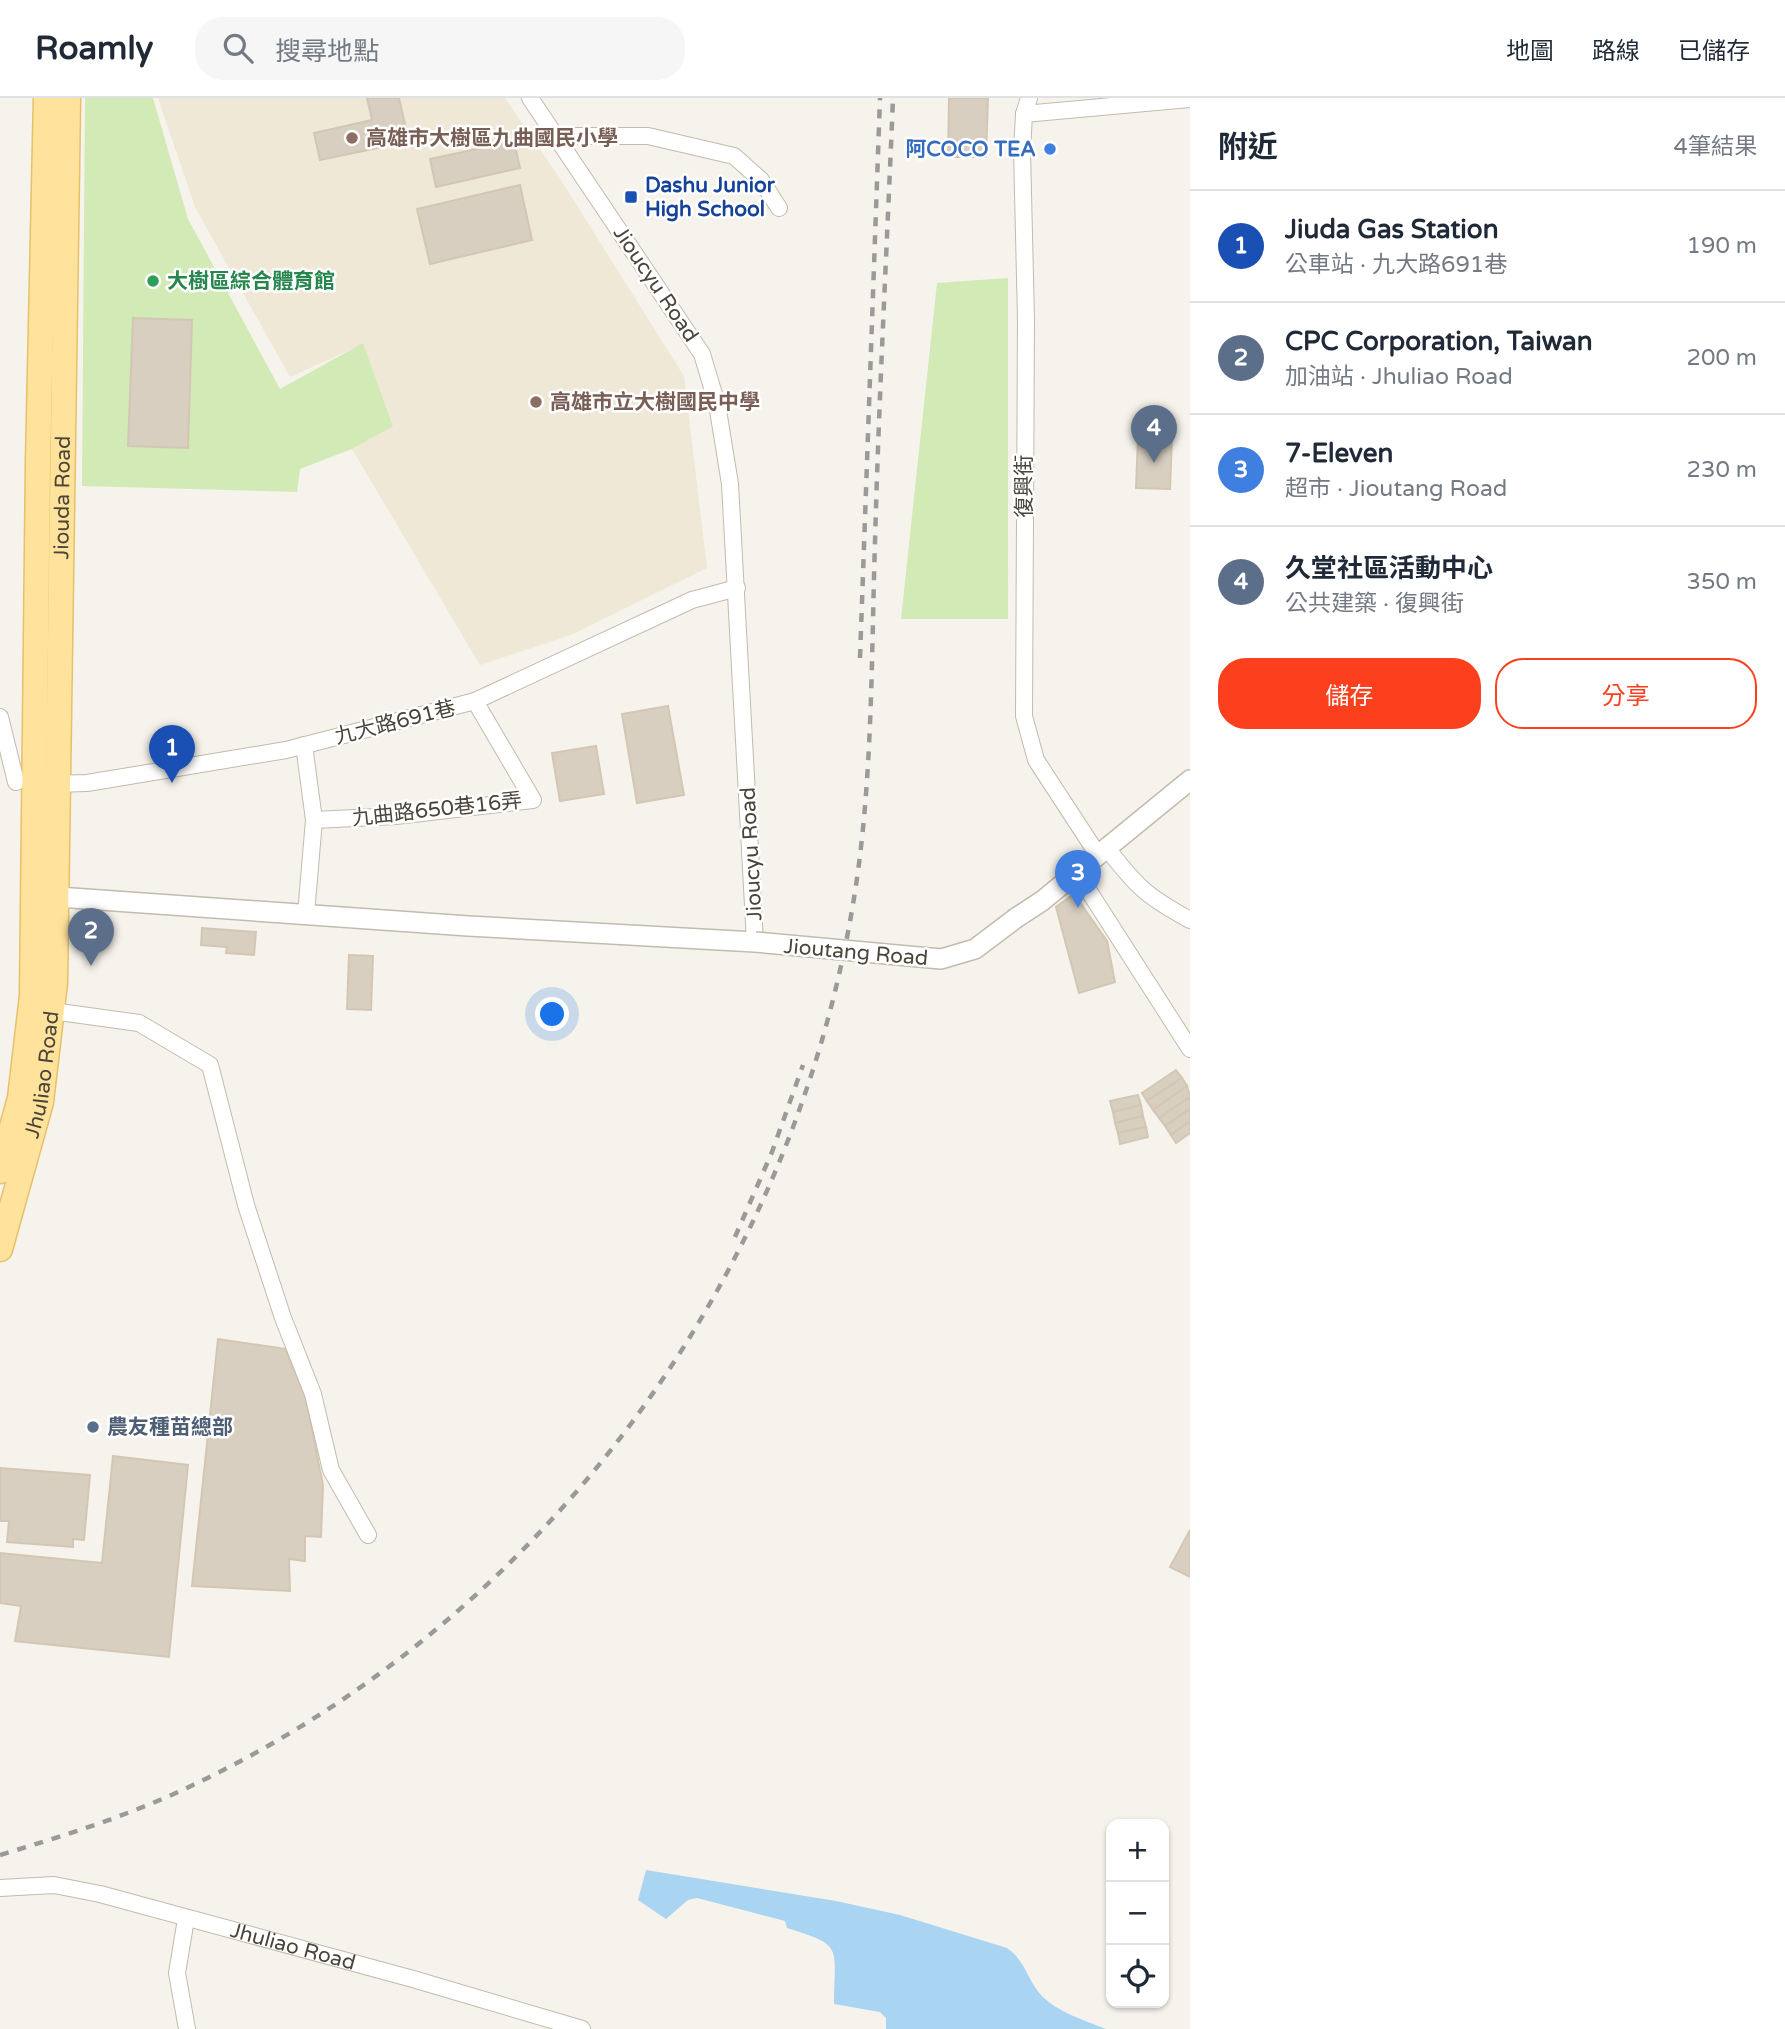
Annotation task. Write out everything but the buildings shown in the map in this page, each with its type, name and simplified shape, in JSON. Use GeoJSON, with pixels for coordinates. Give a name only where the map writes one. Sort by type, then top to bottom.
{"type":"FeatureCollection","features":[{"type":"Feature","properties":{"kind":"main road","name":"Jiouda Road"},"geometry":{"type":"LineString","coordinates":[[45,896],[35,782],[46,98]]}},
{"type":"Feature","properties":{"kind":"main road","name":"Jiouda Road"},"geometry":{"type":"LineString","coordinates":[[35,782],[68,98]]}},
{"type":"Feature","properties":{"kind":"main road","name":"Jhuliao Road"},"geometry":{"type":"LineString","coordinates":[[0,1171],[25,1122],[41,1102],[52,1011],[45,896]]}},
{"type":"Feature","properties":{"kind":"main road","name":"Jhuliao Road"},"geometry":{"type":"LineString","coordinates":[[0,1248],[25,1122],[30,1033],[45,896]]}},
{"type":"Feature","properties":{"kind":"street","name":"Jioucyu Road"},"geometry":{"type":"LineString","coordinates":[[45,896],[468,926],[755,942],[730,484],[717,404],[702,354],[530,98]]}},
{"type":"Feature","properties":{"kind":"street"},"geometry":{"type":"LineString","coordinates":[[1026,106],[1189,99]]}},
{"type":"Feature","properties":{"kind":"street","name":"復興街"},"geometry":{"type":"LineString","coordinates":[[1026,106],[1024,716],[1036,760],[1102,851],[1151,899],[1190,920]]}},
{"type":"Feature","properties":{"kind":"street"},"geometry":{"type":"LineString","coordinates":[[556,136],[648,136],[734,156],[761,180],[779,208]]}},
{"type":"Feature","properties":{"kind":"street","name":"九大路691巷"},"geometry":{"type":"LineString","coordinates":[[35,782],[304,745],[475,701],[692,600],[737,587]]}},
{"type":"Feature","properties":{"kind":"street","name":"九曲路650巷16弄"},"geometry":{"type":"LineString","coordinates":[[314,820],[396,816],[533,800],[475,701]]}},
{"type":"Feature","properties":{"kind":"street"},"geometry":{"type":"LineString","coordinates":[[0,717],[35,782]]}},
{"type":"Feature","properties":{"kind":"street"},"geometry":{"type":"LineString","coordinates":[[304,745],[314,820],[306,914]]}},
{"type":"Feature","properties":{"kind":"street","name":"Jioutang Road"},"geometry":{"type":"LineString","coordinates":[[755,942],[941,959],[975,949],[1042,901],[1190,780]]}},
{"type":"Feature","properties":{"kind":"street"},"geometry":{"type":"LineString","coordinates":[[1076,871],[1190,1049]]}},
{"type":"Feature","properties":{"kind":"street"},"geometry":{"type":"LineString","coordinates":[[52,1011],[139,1023],[210,1065],[246,1205],[283,1318],[313,1394],[331,1470],[368,1535]]}},
{"type":"Feature","properties":{"kind":"street","name":"Jhuliao Road"},"geometry":{"type":"LineString","coordinates":[[0,1888],[54,1885],[100,1894],[413,1979],[582,2029]]}},
{"type":"Feature","properties":{"kind":"street"},"geometry":{"type":"LineString","coordinates":[[186,1919],[177,1973],[187,2029]]}},
{"type":"Feature","properties":{"kind":"shaded area","name":"高雄市立大樹國民中學"},"geometry":{"type":"Polygon","coordinates":[[[158,98],[505,98],[559,177],[684,376],[707,568],[571,635],[480,665],[352,449],[393,425],[363,344],[290,377],[195,207],[158,98]]]}},
{"type":"Feature","properties":{"kind":"green space","name":"大樹區綜合體育館"},"geometry":{"type":"Polygon","coordinates":[[[85,98],[153,98],[188,219],[280,389],[363,343],[393,426],[352,449],[300,469],[297,492],[82,486],[85,98]]]}},
{"type":"Feature","properties":{"kind":"green space"},"geometry":{"type":"Polygon","coordinates":[[[1008,278],[1008,619],[901,619],[937,283],[1008,278]]]}},
{"type":"Feature","properties":{"kind":"water"},"geometry":{"type":"Polygon","coordinates":[[[646,1870],[836,1901],[900,1915],[1007,1948],[1018,1959],[1037,1990],[1049,2002],[1106,2029],[886,2029],[886,2018],[880,2012],[834,2004],[834,1959],[832,1951],[819,1939],[787,1928],[785,1921],[697,1898],[688,1900],[666,1919],[638,1900],[646,1870]]]}},
{"type":"Feature","properties":{"kind":"railway"},"geometry":{"type":"LineString","coordinates":[[860,658],[880,98]]}},
{"type":"Feature","properties":{"kind":"railway"},"geometry":{"type":"LineString","coordinates":[[0,1855],[122,1815],[193,1785],[318,1716],[433,1632],[537,1535],[628,1427],[706,1309],[770,1183],[819,1049],[852,910],[859,865],[870,727],[893,98]]}},
{"type":"Feature","properties":{"kind":"railway"},"geometry":{"type":"LineString","coordinates":[[735,1237],[772,1152],[803,1065]]}},
{"type":"Feature","properties":{"kind":"place","name":"高雄市大樹區九曲國民小學"},"geometry":{"type":"Point","coordinates":[352,138]}},
{"type":"Feature","properties":{"kind":"place","name":"阿COCO TEA"},"geometry":{"type":"Point","coordinates":[1050,149]}},
{"type":"Feature","properties":{"kind":"place","name":"Dashu Junior High School"},"geometry":{"type":"Point","coordinates":[631,197]}},
{"type":"Feature","properties":{"kind":"place","name":"大樹區綜合體育館"},"geometry":{"type":"Point","coordinates":[153,281]}},
{"type":"Feature","properties":{"kind":"place","name":"高雄市立大樹國民中學"},"geometry":{"type":"Point","coordinates":[536,402]}},
{"type":"Feature","properties":{"kind":"place","name":"久堂社區活動中心"},"geometry":{"type":"Point","coordinates":[1154,463]}},
{"type":"Feature","properties":{"kind":"place","name":"Jiuda Gas Station"},"geometry":{"type":"Point","coordinates":[172,783]}},
{"type":"Feature","properties":{"kind":"place","name":"7-Eleven"},"geometry":{"type":"Point","coordinates":[1078,908]}},
{"type":"Feature","properties":{"kind":"place","name":"CPC Corporation, Taiwan"},"geometry":{"type":"Point","coordinates":[91,966]}},
{"type":"Feature","properties":{"kind":"place","name":"農友種苗總部"},"geometry":{"type":"Point","coordinates":[93,1427]}}]}
